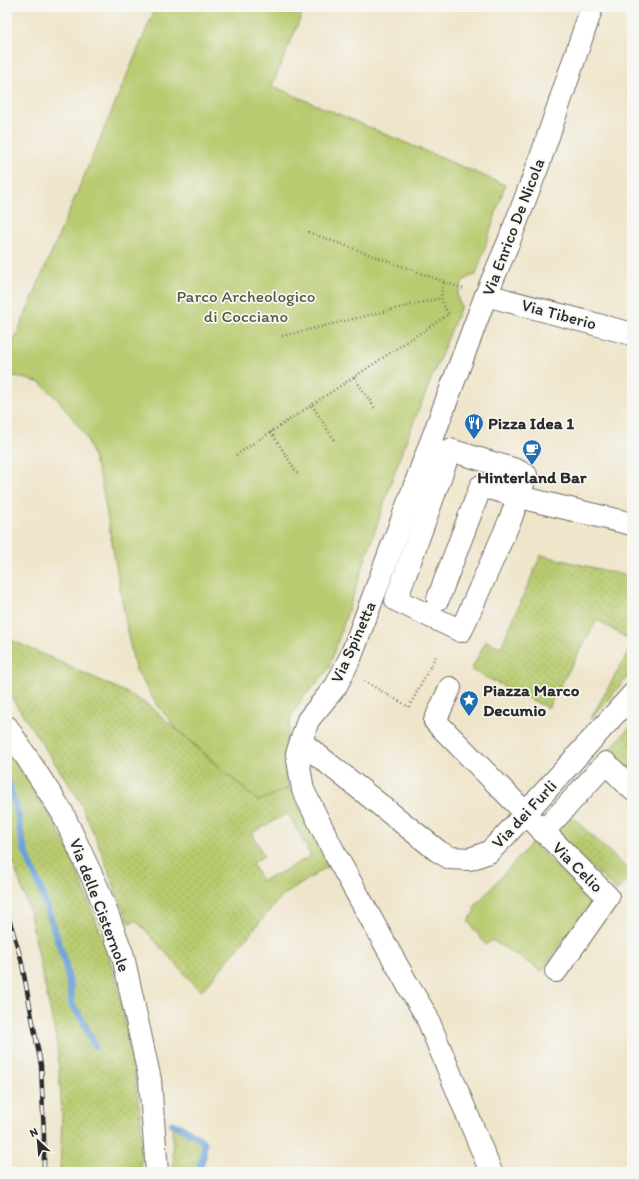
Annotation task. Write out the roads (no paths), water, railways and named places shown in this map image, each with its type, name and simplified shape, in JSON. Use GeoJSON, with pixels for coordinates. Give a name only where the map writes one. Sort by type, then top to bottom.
{"type":"FeatureCollection","features":[{"type":"Feature","properties":{"kind":"street","name":"Via Enrico De Nicola"},"geometry":{"type":"LineString","coordinates":[[430,446],[486,295],[509,241],[539,163],[592,7]]}},
{"type":"Feature","properties":{"kind":"street","name":"Via Tiberio"},"geometry":{"type":"LineString","coordinates":[[486,295],[632,334]]}},
{"type":"Feature","properties":{"kind":"street","name":"Via Spinetta"},"geometry":{"type":"LineString","coordinates":[[430,446],[351,656],[336,686],[308,720],[298,754],[303,790],[335,854],[408,987],[426,1015],[491,1172]]}},
{"type":"Feature","properties":{"kind":"street"},"geometry":{"type":"LineString","coordinates":[[450,450],[516,470],[526,475],[518,496],[511,518],[461,631],[396,600],[450,450]]}},
{"type":"Feature","properties":{"kind":"street"},"geometry":{"type":"LineString","coordinates":[[438,599],[481,486],[632,524]]}},
{"type":"Feature","properties":{"kind":"street","name":"Via Celio"},"geometry":{"type":"LineString","coordinates":[[450,688],[435,721],[484,773],[608,898],[556,972]]}},
{"type":"Feature","properties":{"kind":"street","name":"Via dei Furli"},"geometry":{"type":"LineString","coordinates":[[301,742],[438,851],[450,858],[470,859],[489,852],[504,837],[632,695]]}},
{"type":"Feature","properties":{"kind":"street","name":"Via delle Cisternole"},"geometry":{"type":"LineString","coordinates":[[7,727],[62,812],[97,887],[123,956],[150,1080],[157,1172]]}},
{"type":"Feature","properties":{"kind":"street"},"geometry":{"type":"LineString","coordinates":[[543,832],[606,763],[632,789]]}},
{"type":"Feature","properties":{"kind":"waterway"},"geometry":{"type":"LineString","coordinates":[[7,779],[18,814],[24,848],[40,887],[64,959],[70,985],[72,1005],[82,1019],[95,1046]]}},
{"type":"Feature","properties":{"kind":"waterway"},"geometry":{"type":"LineString","coordinates":[[172,1124],[181,1127],[204,1143],[203,1156],[198,1172]]}},
{"type":"Feature","properties":{"kind":"railway"},"geometry":{"type":"LineString","coordinates":[[7,912],[21,959],[41,1065],[44,1172]]}},
{"type":"Feature","properties":{"kind":"place","name":"Pizza Idea 1"},"geometry":{"type":"Point","coordinates":[474,440]}},
{"type":"Feature","properties":{"kind":"place","name":"Hinterland Bar"},"geometry":{"type":"Point","coordinates":[532,466]}},
{"type":"Feature","properties":{"kind":"place","name":"Piazza Marco Decumio"},"geometry":{"type":"Point","coordinates":[469,717]}},
{"type":"Feature","properties":{"kind":"park label","name":"Parco Archeologico di Cocciano"},"geometry":{"type":"Point","coordinates":[246,306]}}]}
